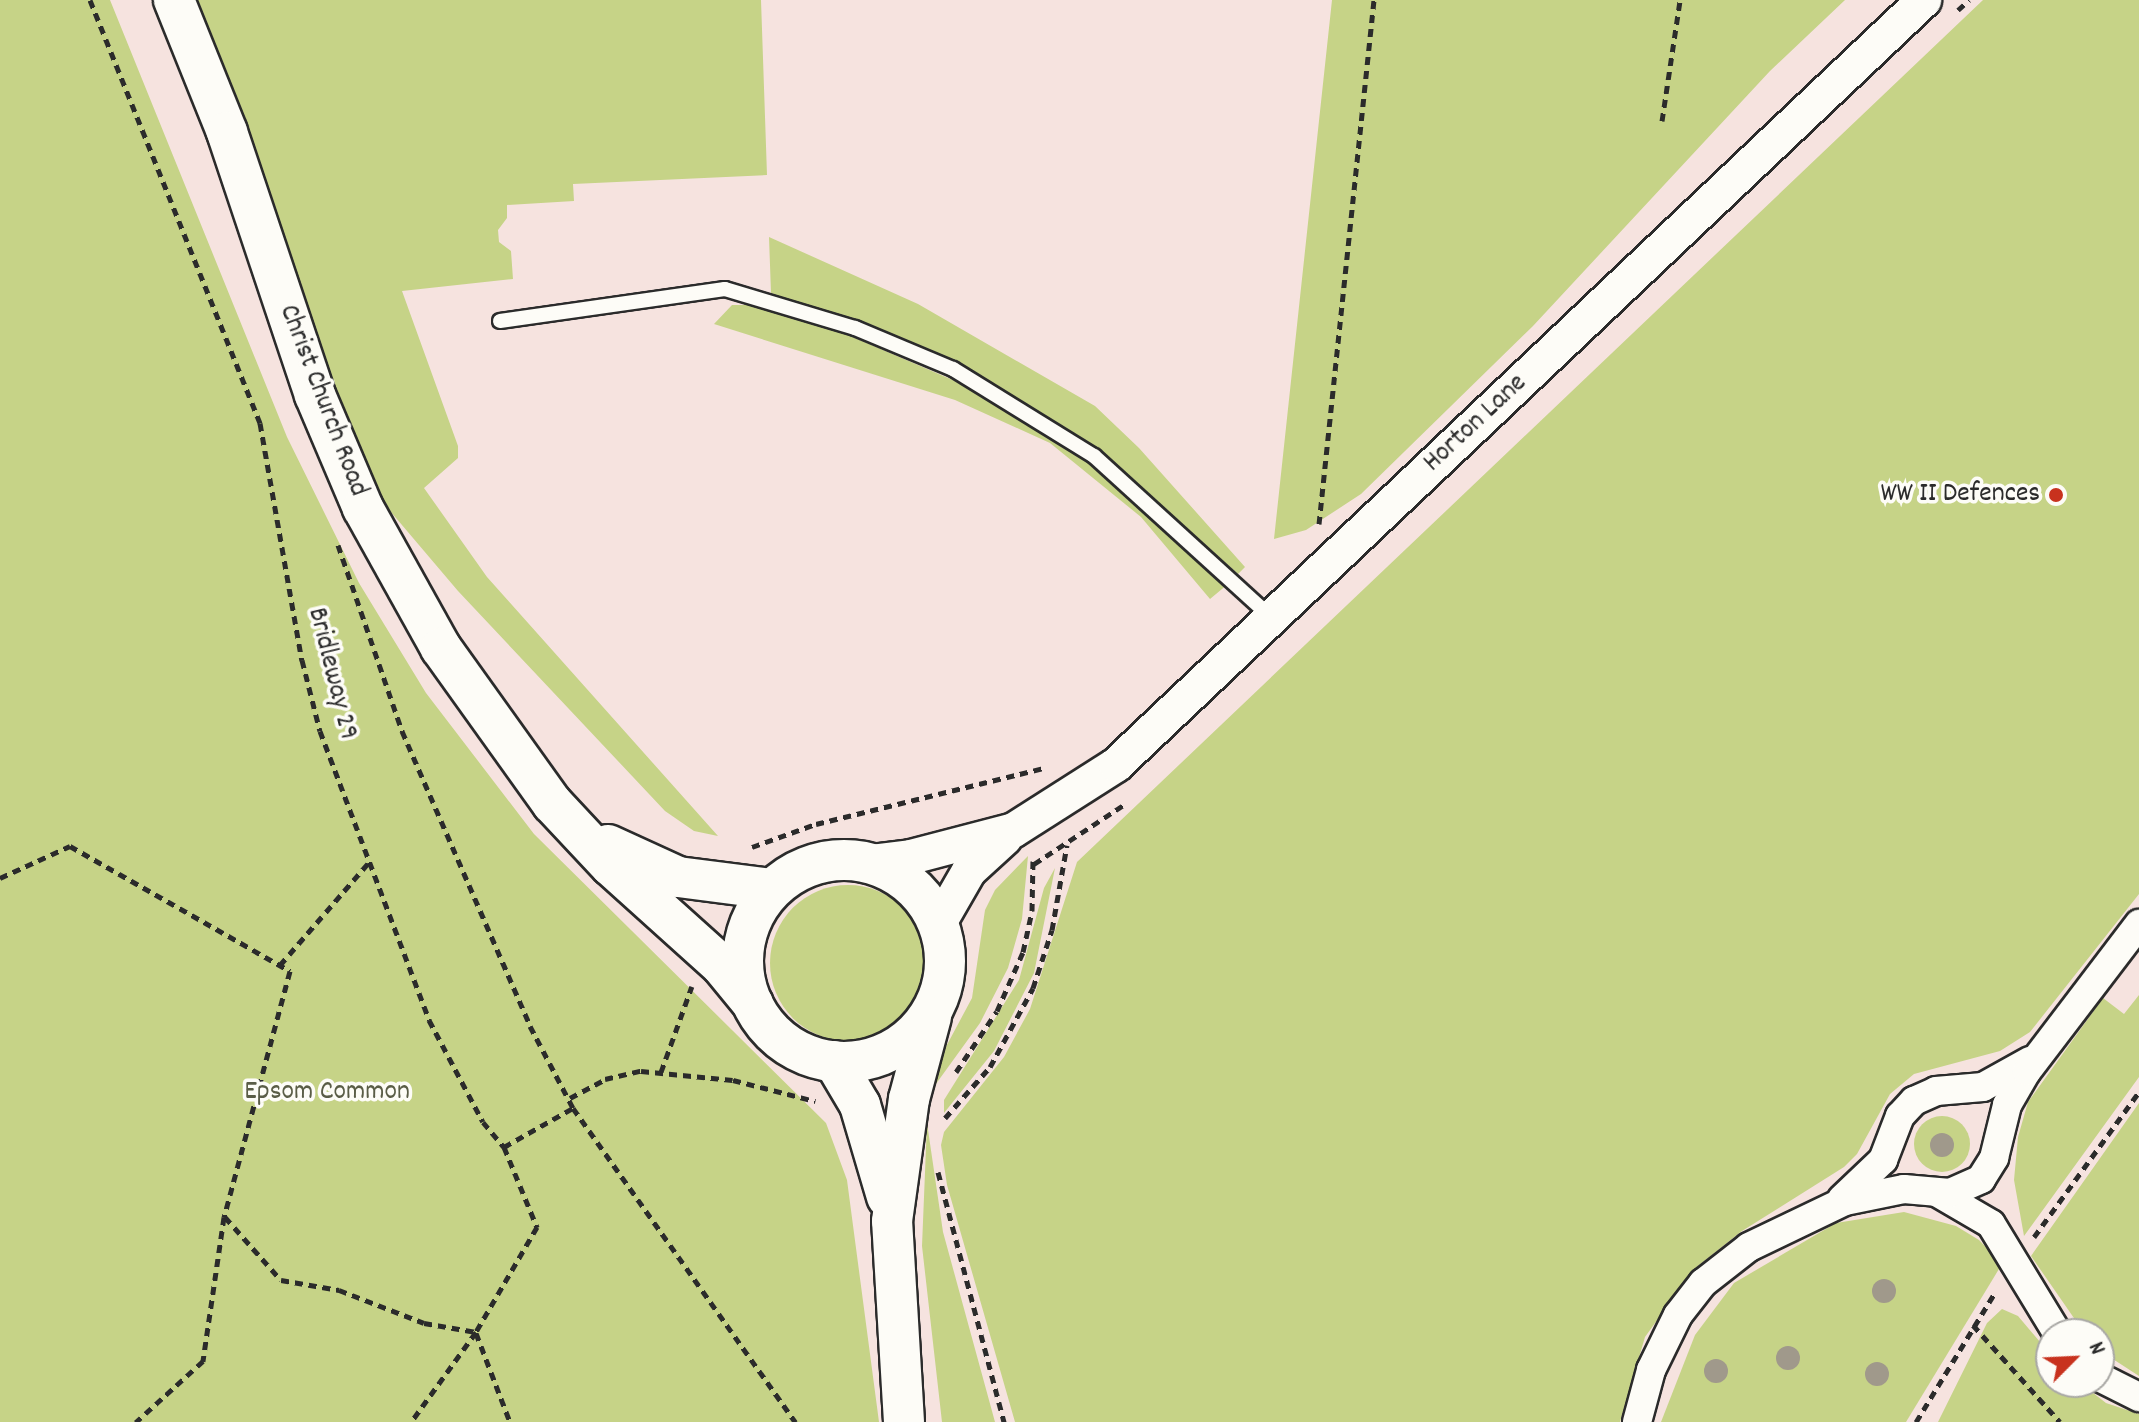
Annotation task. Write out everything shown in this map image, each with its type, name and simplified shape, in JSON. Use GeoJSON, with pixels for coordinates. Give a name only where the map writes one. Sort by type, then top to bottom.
{"type":"FeatureCollection","features":[{"type":"Feature","properties":{"kind":"main road","name":"Christ Church Road"},"geometry":{"type":"LineString","coordinates":[[174,0],[227,132],[315,395],[363,508],[441,648],[528,773],[576,830],[722,966],[753,1004]]}},
{"type":"Feature","properties":{"kind":"main road","name":"Christ Church Road"},"geometry":{"type":"LineString","coordinates":[[528,773],[588,831],[643,864],[707,884],[772,889]]}},
{"type":"Feature","properties":{"kind":"main road"},"geometry":{"type":"LineString","coordinates":[[892,1221],[927,1105],[935,1006],[945,965],[938,925],[910,884],[870,862],[816,863],[772,889],[752,918],[744,947],[744,976],[753,1004],[784,1042],[834,1061],[865,1060],[891,1051],[916,1032],[935,1006]]}},
{"type":"Feature","properties":{"kind":"main road"},"geometry":{"type":"LineString","coordinates":[[834,1061],[860,1105],[892,1221],[904,1422]]}},
{"type":"Feature","properties":{"kind":"street","name":"Horton Lane"},"geometry":{"type":"LineString","coordinates":[[938,925],[969,871],[1023,825],[1096,780],[1139,746],[1924,0]]}},
{"type":"Feature","properties":{"kind":"street","name":"Horton Lane"},"geometry":{"type":"LineString","coordinates":[[870,862],[911,857],[1023,825]]}},
{"type":"Feature","properties":{"kind":"street"},"geometry":{"type":"LineString","coordinates":[[2001,1238],[1990,1187],[2007,1105],[2038,1053],[2139,924]]}},
{"type":"Feature","properties":{"kind":"street"},"geometry":{"type":"LineString","coordinates":[[1835,1204],[1879,1165],[1914,1101],[1936,1091],[1953,1091],[2000,1080],[2038,1053]]}},
{"type":"Feature","properties":{"kind":"street"},"geometry":{"type":"LineString","coordinates":[[1637,1422],[1664,1338],[1698,1289],[1764,1237],[1835,1204],[1890,1191],[1932,1192],[1973,1185],[1995,1154],[1990,1117],[1973,1099],[1953,1091]]}},
{"type":"Feature","properties":{"kind":"street"},"geometry":{"type":"LineString","coordinates":[[1894,1134],[1900,1166],[1932,1192],[1976,1211],[2001,1238],[2048,1318]]}},
{"type":"Feature","properties":{"kind":"street"},"geometry":{"type":"LineString","coordinates":[[2115,1385],[2139,1397]]}},
{"type":"Feature","properties":{"kind":"lane"},"geometry":{"type":"LineString","coordinates":[[500,321],[725,289],[855,328],[953,369],[1094,456],[1272,618]]}},
{"type":"Feature","properties":{"kind":"path","name":"Bridleway 29"},"geometry":{"type":"LineString","coordinates":[[90,0],[260,423],[302,660],[320,731],[372,859],[429,1020],[483,1122],[504,1147],[537,1227],[476,1332]]}},
{"type":"Feature","properties":{"kind":"path"},"geometry":{"type":"LineString","coordinates":[[1314,577],[1374,0]]}},
{"type":"Feature","properties":{"kind":"path"},"geometry":{"type":"LineString","coordinates":[[1662,121],[1680,0]]}},
{"type":"Feature","properties":{"kind":"path"},"geometry":{"type":"LineString","coordinates":[[337,542],[402,731],[457,867],[530,1026],[573,1108],[795,1422]]}},
{"type":"Feature","properties":{"kind":"path"},"geometry":{"type":"LineString","coordinates":[[743,850],[816,824],[1056,764],[1074,764],[1096,780]]}},
{"type":"Feature","properties":{"kind":"path"},"geometry":{"type":"LineString","coordinates":[[1023,825],[1034,885],[1023,952],[997,1011],[927,1105],[946,1118],[981,1081],[1026,1003],[1050,938],[1067,844]]}},
{"type":"Feature","properties":{"kind":"path"},"geometry":{"type":"LineString","coordinates":[[0,878],[70,846],[290,971],[224,1217],[203,1361],[136,1422]]}},
{"type":"Feature","properties":{"kind":"path"},"geometry":{"type":"LineString","coordinates":[[280,965],[372,859]]}},
{"type":"Feature","properties":{"kind":"path"},"geometry":{"type":"LineString","coordinates":[[570,1098],[605,1079],[641,1071],[733,1080],[795,1097],[860,1105]]}},
{"type":"Feature","properties":{"kind":"path"},"geometry":{"type":"LineString","coordinates":[[504,1147],[573,1108]]}},
{"type":"Feature","properties":{"kind":"path"},"geometry":{"type":"LineString","coordinates":[[936,1157],[1004,1422]]}},
{"type":"Feature","properties":{"kind":"path"},"geometry":{"type":"LineString","coordinates":[[224,1217],[281,1280],[339,1290],[424,1323],[476,1332]]}},
{"type":"Feature","properties":{"kind":"path"},"geometry":{"type":"LineString","coordinates":[[1973,1325],[2060,1422]]}},
{"type":"Feature","properties":{"kind":"path"},"geometry":{"type":"LineString","coordinates":[[411,1422],[476,1332]]}},
{"type":"Feature","properties":{"kind":"path"},"geometry":{"type":"LineString","coordinates":[[476,1332],[510,1422]]}},
{"type":"Feature","properties":{"kind":"green space","name":"Epsom Common"},"geometry":{"type":"Polygon","coordinates":[[[0,0],[110,0],[287,437],[359,583],[426,693],[534,834],[826,1123],[847,1180],[879,1422],[0,1422],[0,0]]]}},
{"type":"Feature","properties":{"kind":"green space"},"geometry":{"type":"Polygon","coordinates":[[[185,0],[761,0],[767,175],[573,184],[574,201],[507,205],[507,218],[498,230],[499,242],[511,251],[513,279],[402,291],[458,446],[458,458],[424,488],[487,577],[718,836],[694,831],[665,811],[458,591],[368,485],[185,0]]]}},
{"type":"Feature","properties":{"kind":"green space"},"geometry":{"type":"Polygon","coordinates":[[[1332,0],[1845,0],[1770,71],[1533,326],[1361,494],[1306,530],[1274,539],[1332,0]]]}},
{"type":"Feature","properties":{"kind":"green space"},"geometry":{"type":"Polygon","coordinates":[[[1983,0],[2139,0],[2139,894],[2030,1032],[2000,1051],[1914,1074],[1890,1094],[1857,1154],[1844,1167],[1742,1231],[1694,1269],[1645,1337],[1620,1422],[1015,1422],[947,1185],[941,1145],[944,1132],[1004,1057],[1030,1009],[1077,862],[1983,0]]]}},
{"type":"Feature","properties":{"kind":"green space"},"geometry":{"type":"Polygon","coordinates":[[[769,237],[918,304],[1095,406],[1139,448],[1245,567],[1238,574],[1109,460],[989,382],[894,335],[771,293],[769,237]]]}},
{"type":"Feature","properties":{"kind":"green space"},"geometry":{"type":"Polygon","coordinates":[[[732,305],[759,305],[825,325],[976,390],[1095,464],[1228,584],[1210,599],[1141,517],[1050,443],[955,400],[714,324],[732,305]]]}},
{"type":"Feature","properties":{"kind":"green space"},"geometry":{"type":"Polygon","coordinates":[[[1028,856],[1022,919],[1008,968],[980,1023],[933,1088],[941,1056],[972,998],[985,910],[995,890],[1028,856]]]}},
{"type":"Feature","properties":{"kind":"green space"},"geometry":{"type":"Polygon","coordinates":[[[1055,868],[1034,973],[994,1051],[944,1113],[944,1100],[1019,980],[1044,888],[1055,868]]]}},
{"type":"Feature","properties":{"kind":"green space"},"geometry":{"type":"Polygon","coordinates":[[[848,885],[878,891],[903,908],[920,933],[926,963],[920,993],[903,1018],[878,1035],[848,1041],[818,1035],[793,1018],[776,993],[770,963],[776,933],[793,908],[818,891],[848,885]]]}},
{"type":"Feature","properties":{"kind":"green space"},"geometry":{"type":"Polygon","coordinates":[[[2139,995],[2139,1077],[2024,1236],[2014,1180],[2018,1137],[2028,1102],[2103,998],[2124,1014],[2139,995]]]}},
{"type":"Feature","properties":{"kind":"green space"},"geometry":{"type":"Polygon","coordinates":[[[2139,1103],[2139,1376],[2115,1360],[2115,1318],[2074,1318],[2031,1256],[2139,1103]]]}},
{"type":"Feature","properties":{"kind":"green space"},"geometry":{"type":"Polygon","coordinates":[[[1942,1116],[1962,1124],[1970,1144],[1962,1164],[1942,1172],[1922,1164],[1914,1144],[1922,1124],[1942,1116]]]}},
{"type":"Feature","properties":{"kind":"green space"},"geometry":{"type":"Polygon","coordinates":[[[927,1123],[943,1232],[995,1422],[942,1422],[922,1246],[927,1123]]]}},
{"type":"Feature","properties":{"kind":"green space"},"geometry":{"type":"Polygon","coordinates":[[[1904,1212],[1956,1226],[1979,1240],[2002,1264],[1906,1422],[1661,1422],[1695,1335],[1734,1283],[1836,1223],[1904,1212]]]}},
{"type":"Feature","properties":{"kind":"green space"},"geometry":{"type":"Polygon","coordinates":[[[2002,1309],[2018,1316],[2035,1336],[2035,1398],[2100,1398],[2139,1414],[2139,1422],[1938,1422],[1987,1323],[2002,1309]]]}},
{"type":"Feature","properties":{"kind":"place","name":"WW II Defences"},"geometry":{"type":"Point","coordinates":[2056,495]}}]}
